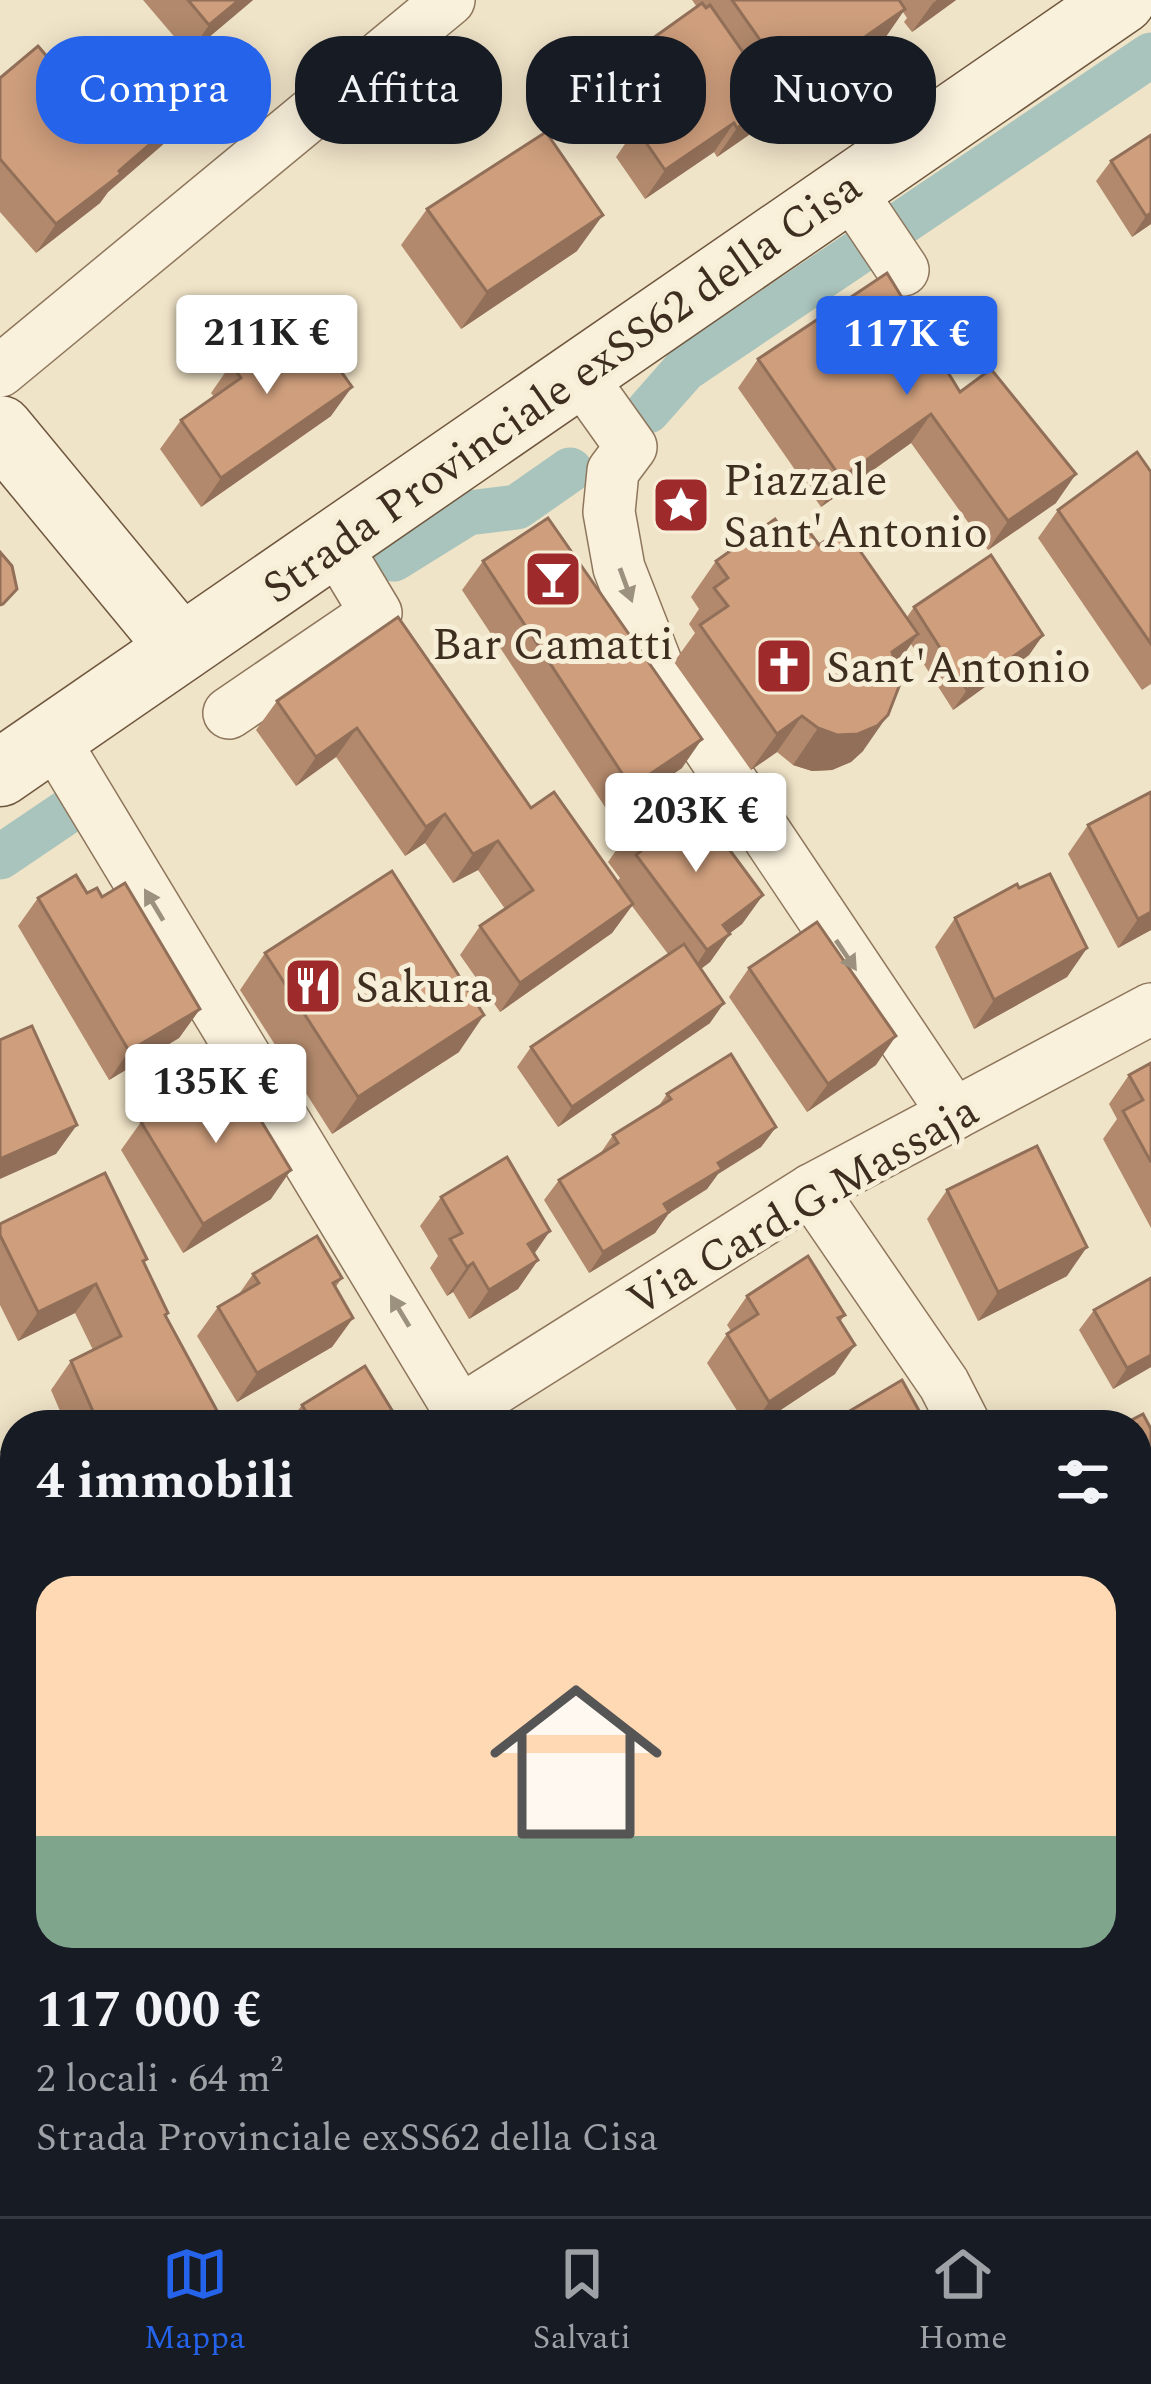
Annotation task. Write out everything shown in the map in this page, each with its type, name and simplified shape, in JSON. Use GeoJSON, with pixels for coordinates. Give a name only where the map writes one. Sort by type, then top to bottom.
{"type":"FeatureCollection","features":[{"type":"Feature","properties":{"kind":"street"},"geometry":{"type":"LineString","coordinates":[[0,370],[449,0]]}},
{"type":"Feature","properties":{"kind":"street","name":"Strada Provinciale exSS62 della Cisa"},"geometry":{"type":"LineString","coordinates":[[26,755],[1122,0]]}},
{"type":"Feature","properties":{"kind":"street"},"geometry":{"type":"LineString","coordinates":[[848,188],[903,270]]}},
{"type":"Feature","properties":{"kind":"street"},"geometry":{"type":"LineString","coordinates":[[579,374],[632,447],[613,471],[609,512],[620,568],[662,678],[954,1114]]}},
{"type":"Feature","properties":{"kind":"street"},"geometry":{"type":"LineString","coordinates":[[0,429],[181,648]]}},
{"type":"Feature","properties":{"kind":"street"},"geometry":{"type":"LineString","coordinates":[[229,713],[376,614],[334,543]]}},
{"type":"Feature","properties":{"kind":"street"},"geometry":{"type":"LineString","coordinates":[[26,755],[205,956],[460,1410]]}},
{"type":"Feature","properties":{"kind":"street","name":"Via Card.G.Massaja"},"geometry":{"type":"LineString","coordinates":[[476,1410],[811,1190],[1151,1009]]}},
{"type":"Feature","properties":{"kind":"street"},"geometry":{"type":"LineString","coordinates":[[811,1190],[957,1410]]}},
{"type":"Feature","properties":{"kind":"building"},"geometry":{"type":"Polygon","coordinates":[[[188,0],[239,0],[209,25],[188,0]]]}},
{"type":"Feature","properties":{"kind":"building"},"geometry":{"type":"Polygon","coordinates":[[[732,0],[899,0],[905,9],[866,36],[757,36],[732,0]]]}},
{"type":"Feature","properties":{"kind":"building"},"geometry":{"type":"Polygon","coordinates":[[[702,3],[706,8],[710,5],[732,36],[730,126],[706,142],[706,36],[656,36],[702,3]]]}},
{"type":"Feature","properties":{"kind":"building"},"geometry":{"type":"Polygon","coordinates":[[[36,48],[36,144],[150,144],[121,174],[56,224],[0,159],[0,78],[36,48]]]}},
{"type":"Feature","properties":{"kind":"building"},"geometry":{"type":"Polygon","coordinates":[[[1151,135],[1151,213],[1146,216],[1111,161],[1151,135]]]}},
{"type":"Feature","properties":{"kind":"building"},"geometry":{"type":"Polygon","coordinates":[[[527,144],[554,144],[603,215],[487,292],[427,209],[527,144]]]}},
{"type":"Feature","properties":{"kind":"building"},"geometry":{"type":"Polygon","coordinates":[[[647,144],[703,144],[665,170],[647,144]]]}},
{"type":"Feature","properties":{"kind":"building"},"geometry":{"type":"Polygon","coordinates":[[[887,273],[960,392],[991,369],[1076,474],[1008,521],[931,414],[841,478],[758,359],[887,273]]]}},
{"type":"Feature","properties":{"kind":"building"},"geometry":{"type":"Polygon","coordinates":[[[301,315],[352,387],[221,478],[181,420],[241,378],[231,364],[301,315]]]}},
{"type":"Feature","properties":{"kind":"building"},"geometry":{"type":"Polygon","coordinates":[[[1137,452],[1151,472],[1151,644],[1058,510],[1137,452]]]}},
{"type":"Feature","properties":{"kind":"building"},"geometry":{"type":"Polygon","coordinates":[[[548,518],[702,739],[631,787],[483,561],[548,518]]]}},
{"type":"Feature","properties":{"kind":"building","name":"Sant'Antonio"},"geometry":{"type":"Polygon","coordinates":[[[775,519],[788,538],[805,526],[819,545],[844,528],[918,634],[892,652],[900,684],[888,715],[877,726],[858,734],[837,735],[802,716],[777,734],[700,625],[728,606],[714,588],[728,578],[716,561],[775,519]]]}},
{"type":"Feature","properties":{"kind":"building"},"geometry":{"type":"Polygon","coordinates":[[[0,552],[12,566],[17,589],[0,605],[0,552]]]}},
{"type":"Feature","properties":{"kind":"building"},"geometry":{"type":"Polygon","coordinates":[[[991,555],[1043,635],[967,690],[914,607],[991,555]]]}},
{"type":"Feature","properties":{"kind":"building"},"geometry":{"type":"Polygon","coordinates":[[[398,617],[531,808],[554,792],[633,904],[520,983],[480,926],[533,890],[498,841],[473,854],[445,814],[426,827],[357,728],[316,757],[277,701],[398,617]]]}},
{"type":"Feature","properties":{"kind":"building"},"geometry":{"type":"Polygon","coordinates":[[[1151,792],[1151,912],[1138,919],[1088,825],[1151,792]]]}},
{"type":"Feature","properties":{"kind":"building"},"geometry":{"type":"Polygon","coordinates":[[[661,809],[683,840],[709,822],[763,895],[723,925],[730,934],[707,950],[636,855],[641,851],[628,833],[661,809]]]}},
{"type":"Feature","properties":{"kind":"building"},"geometry":{"type":"Polygon","coordinates":[[[392,871],[484,1015],[358,1097],[265,953],[392,871]]]}},
{"type":"Feature","properties":{"kind":"building"},"geometry":{"type":"Polygon","coordinates":[[[1050,874],[1087,948],[994,1000],[955,918],[1017,884],[1019,888],[1050,874]]]}},
{"type":"Feature","properties":{"kind":"building"},"geometry":{"type":"Polygon","coordinates":[[[76,875],[87,893],[97,888],[102,897],[125,883],[200,1009],[129,1051],[38,898],[76,875]]]}},
{"type":"Feature","properties":{"kind":"building"},"geometry":{"type":"Polygon","coordinates":[[[817,922],[896,1036],[828,1084],[749,968],[817,922]]]}},
{"type":"Feature","properties":{"kind":"building"},"geometry":{"type":"Polygon","coordinates":[[[684,944],[724,1003],[572,1107],[531,1047],[684,944]]]}},
{"type":"Feature","properties":{"kind":"building"},"geometry":{"type":"Polygon","coordinates":[[[32,1026],[77,1125],[0,1159],[0,1040],[32,1026]]]}},
{"type":"Feature","properties":{"kind":"building"},"geometry":{"type":"Polygon","coordinates":[[[731,1054],[776,1127],[718,1163],[722,1169],[664,1204],[669,1212],[603,1252],[559,1180],[618,1143],[613,1135],[671,1099],[667,1094],[731,1054]]]}},
{"type":"Feature","properties":{"kind":"building"},"geometry":{"type":"Polygon","coordinates":[[[1151,1063],[1151,1162],[1123,1111],[1143,1100],[1129,1075],[1151,1063]]]}},
{"type":"Feature","properties":{"kind":"building"},"geometry":{"type":"Polygon","coordinates":[[[229,1068],[291,1170],[203,1224],[141,1122],[229,1068]]]}},
{"type":"Feature","properties":{"kind":"building"},"geometry":{"type":"Polygon","coordinates":[[[1037,1146],[1087,1247],[998,1292],[947,1190],[1037,1146]]]}},
{"type":"Feature","properties":{"kind":"building"},"geometry":{"type":"Polygon","coordinates":[[[507,1157],[550,1231],[528,1244],[538,1260],[489,1290],[473,1263],[467,1267],[450,1239],[462,1233],[441,1197],[507,1157]]]}},
{"type":"Feature","properties":{"kind":"building"},"geometry":{"type":"Polygon","coordinates":[[[105,1173],[147,1259],[143,1261],[165,1315],[217,1410],[92,1410],[71,1361],[121,1336],[96,1284],[38,1312],[0,1235],[0,1224],[105,1173]]]}},
{"type":"Feature","properties":{"kind":"building"},"geometry":{"type":"Polygon","coordinates":[[[317,1236],[342,1278],[333,1283],[353,1318],[257,1373],[218,1307],[259,1283],[253,1274],[317,1236]]]}},
{"type":"Feature","properties":{"kind":"building"},"geometry":{"type":"Polygon","coordinates":[[[808,1256],[845,1315],[838,1318],[855,1345],[769,1402],[727,1334],[758,1314],[747,1296],[808,1256]]]}},
{"type":"Feature","properties":{"kind":"building"},"geometry":{"type":"Polygon","coordinates":[[[1151,1278],[1151,1355],[1127,1368],[1094,1310],[1151,1278]]]}},
{"type":"Feature","properties":{"kind":"building"},"geometry":{"type":"Polygon","coordinates":[[[365,1366],[392,1410],[305,1410],[302,1405],[365,1366]]]}},
{"type":"Feature","properties":{"kind":"building"},"geometry":{"type":"Polygon","coordinates":[[[902,1380],[919,1410],[851,1410],[902,1380]]]}},
{"type":"Feature","properties":{"kind":"waterway"},"geometry":{"type":"LineString","coordinates":[[648,411],[685,369],[1151,55]]}},
{"type":"Feature","properties":{"kind":"waterway"},"geometry":{"type":"LineString","coordinates":[[394,559],[468,513],[517,507],[570,470]]}},
{"type":"Feature","properties":{"kind":"waterway"},"geometry":{"type":"LineString","coordinates":[[0,857],[71,809]]}},
{"type":"Feature","properties":{"kind":"place","name":"Piazzale Sant'Antonio"},"geometry":{"type":"Point","coordinates":[681,505]}},
{"type":"Feature","properties":{"kind":"place","name":"Bar Camatti"},"geometry":{"type":"Point","coordinates":[553,579]}},
{"type":"Feature","properties":{"kind":"place","name":"Sant'Antonio"},"geometry":{"type":"Point","coordinates":[784,666]}},
{"type":"Feature","properties":{"kind":"place","name":"Sakura"},"geometry":{"type":"Point","coordinates":[313,986]}}]}
